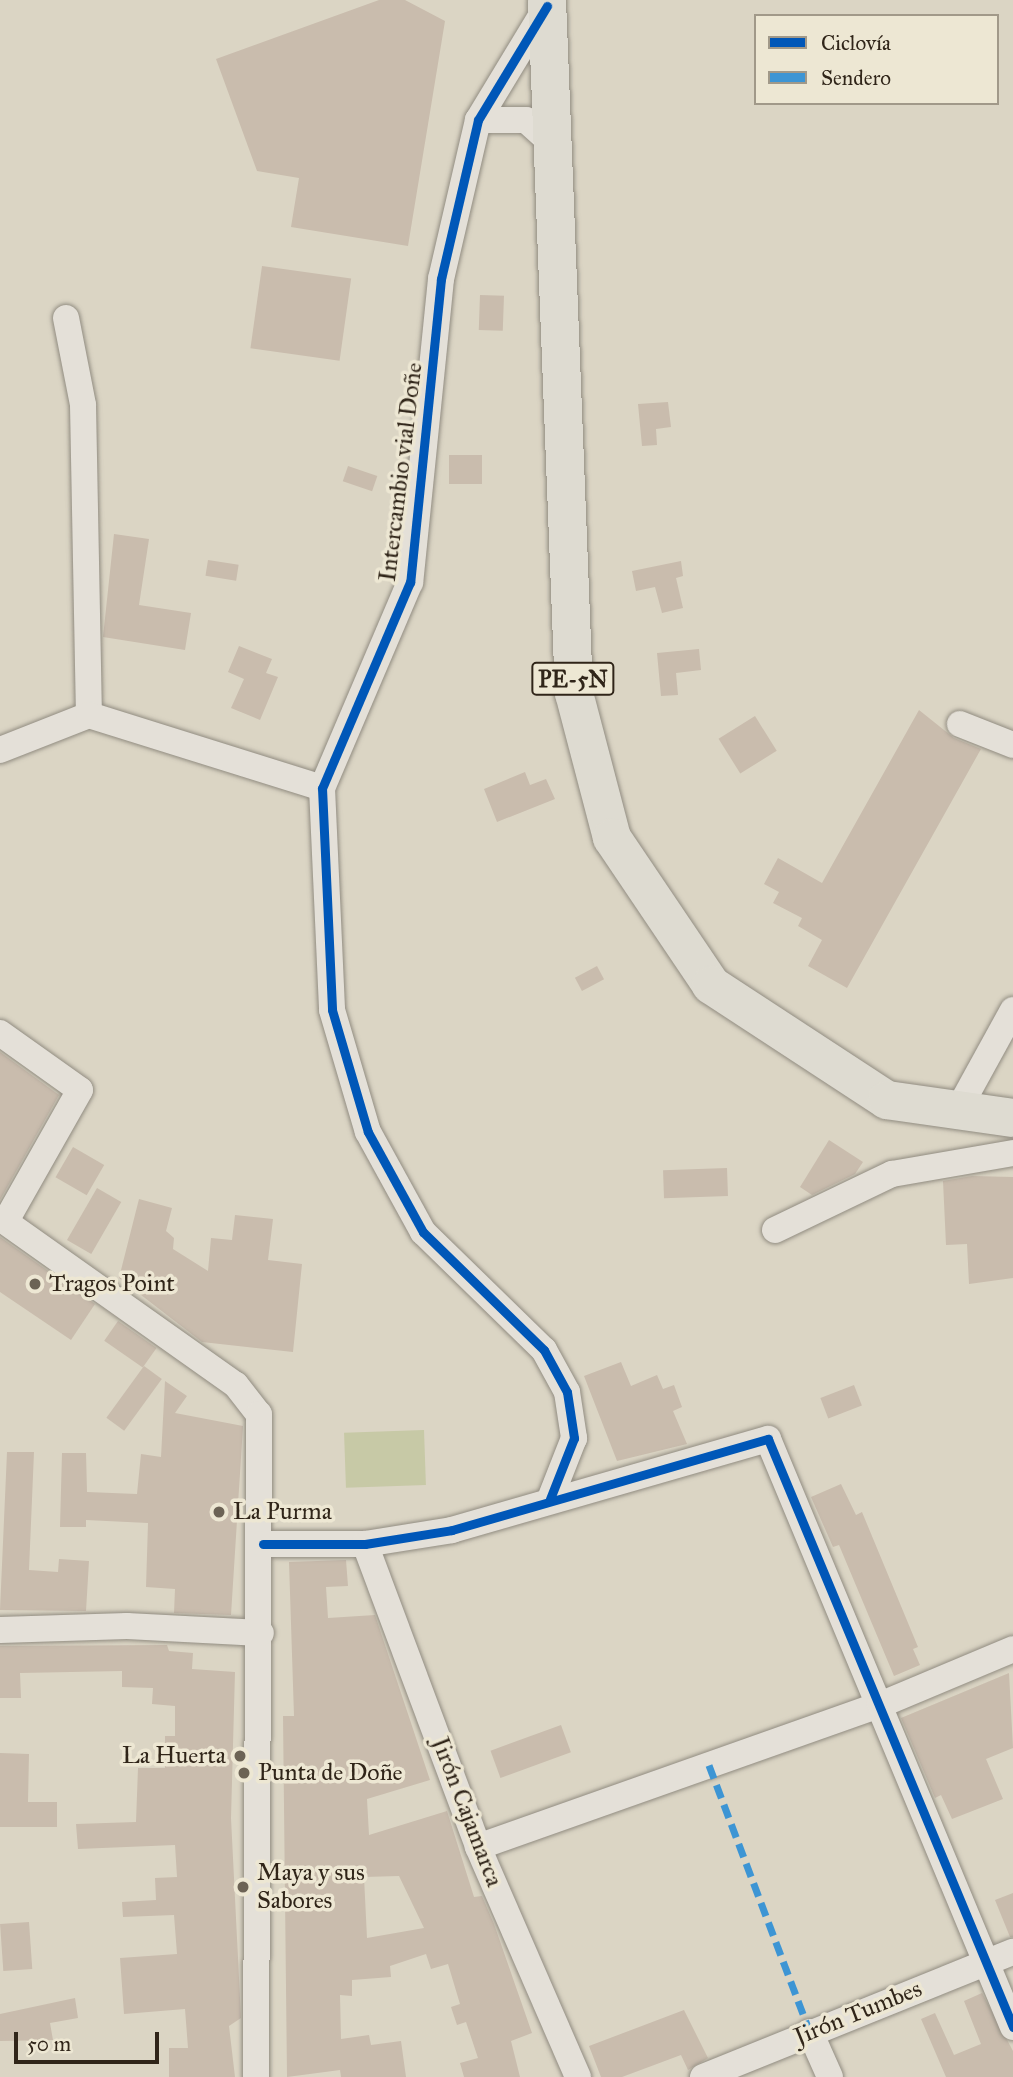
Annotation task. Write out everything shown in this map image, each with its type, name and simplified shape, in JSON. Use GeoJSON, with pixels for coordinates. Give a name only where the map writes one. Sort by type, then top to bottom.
{"type":"FeatureCollection","features":[{"type":"Feature","properties":{"kind":"highway","name":"PE-5N"},"geometry":{"type":"LineString","coordinates":[[547,3],[548,140],[574,693],[612,838],[711,985],[887,1100],[1013,1118]]}},
{"type":"Feature","properties":{"kind":"street","name":"Intercambio vial Doñe"},"geometry":{"type":"LineString","coordinates":[[547,3],[478,120],[442,279],[410,582],[322,788],[332,1010],[368,1132],[424,1233],[544,1350],[567,1392],[574,1438],[550,1499]]}},
{"type":"Feature","properties":{"kind":"street"},"geometry":{"type":"LineString","coordinates":[[478,120],[526,120],[548,140]]}},
{"type":"Feature","properties":{"kind":"street"},"geometry":{"type":"LineString","coordinates":[[66,318],[83,405],[89,715]]}},
{"type":"Feature","properties":{"kind":"street"},"geometry":{"type":"LineString","coordinates":[[0,749],[89,715],[322,788]]}},
{"type":"Feature","properties":{"kind":"street"},"geometry":{"type":"LineString","coordinates":[[960,724],[1013,745]]}},
{"type":"Feature","properties":{"kind":"street"},"geometry":{"type":"LineString","coordinates":[[958,1110],[1013,1010]]}},
{"type":"Feature","properties":{"kind":"street"},"geometry":{"type":"LineString","coordinates":[[0,1033],[80,1090],[3,1220],[236,1385],[259,1414],[262,1544],[256,2077]]}},
{"type":"Feature","properties":{"kind":"street"},"geometry":{"type":"LineString","coordinates":[[775,1230],[892,1174],[1013,1153]]}},
{"type":"Feature","properties":{"kind":"street"},"geometry":{"type":"LineString","coordinates":[[262,1544],[365,1544],[453,1531],[550,1499],[768,1439],[1013,2027]]}},
{"type":"Feature","properties":{"kind":"street","name":"Jirón Cajamarca"},"geometry":{"type":"LineString","coordinates":[[365,1544],[478,1847],[578,2077]]}},
{"type":"Feature","properties":{"kind":"street"},"geometry":{"type":"LineString","coordinates":[[0,1630],[127,1626],[261,1633]]}},
{"type":"Feature","properties":{"kind":"street"},"geometry":{"type":"LineString","coordinates":[[478,1847],[884,1714],[1013,1649]]}},
{"type":"Feature","properties":{"kind":"street","name":"Jirón Tumbes"},"geometry":{"type":"LineString","coordinates":[[704,2077],[1013,1952]]}},
{"type":"Feature","properties":{"kind":"street"},"geometry":{"type":"LineString","coordinates":[[810,2032],[830,2077]]}},
{"type":"Feature","properties":{"kind":"green space"},"geometry":{"type":"Polygon","coordinates":[[[424,1430],[426,1485],[346,1488],[344,1433],[424,1430]]]}},
{"type":"Feature","properties":{"kind":"building"},"geometry":{"type":"Polygon","coordinates":[[[379,0],[405,0],[445,21],[408,246],[291,227],[299,178],[257,171],[216,59],[379,0]]]}},
{"type":"Feature","properties":{"kind":"building"},"geometry":{"type":"Polygon","coordinates":[[[262,266],[351,279],[340,361],[250,348],[262,266]]]}},
{"type":"Feature","properties":{"kind":"building"},"geometry":{"type":"Polygon","coordinates":[[[480,295],[504,296],[503,331],[479,330],[480,295]]]}},
{"type":"Feature","properties":{"kind":"building"},"geometry":{"type":"Polygon","coordinates":[[[668,402],[671,427],[656,429],[657,445],[642,446],[638,404],[668,402]]]}},
{"type":"Feature","properties":{"kind":"building"},"geometry":{"type":"Polygon","coordinates":[[[449,455],[482,455],[482,484],[449,484],[449,455]]]}},
{"type":"Feature","properties":{"kind":"building"},"geometry":{"type":"Polygon","coordinates":[[[348,466],[377,476],[372,491],[343,481],[348,466]]]}},
{"type":"Feature","properties":{"kind":"building"},"geometry":{"type":"Polygon","coordinates":[[[114,534],[149,539],[139,605],[191,613],[185,650],[103,637],[114,534]]]}},
{"type":"Feature","properties":{"kind":"building"},"geometry":{"type":"Polygon","coordinates":[[[208,560],[239,565],[236,581],[205,576],[208,560]]]}},
{"type":"Feature","properties":{"kind":"building"},"geometry":{"type":"Polygon","coordinates":[[[681,561],[683,576],[676,578],[683,608],[662,613],[655,587],[636,591],[632,571],[681,561]]]}},
{"type":"Feature","properties":{"kind":"building"},"geometry":{"type":"Polygon","coordinates":[[[239,646],[272,659],[266,673],[278,677],[260,720],[231,708],[244,679],[228,672],[239,646]]]}},
{"type":"Feature","properties":{"kind":"building"},"geometry":{"type":"Polygon","coordinates":[[[699,649],[701,670],[676,673],[678,695],[661,696],[657,653],[699,649]]]}},
{"type":"Feature","properties":{"kind":"building"},"geometry":{"type":"Polygon","coordinates":[[[919,710],[954,738],[981,749],[847,988],[808,966],[822,940],[798,926],[802,918],[773,903],[779,892],[764,884],[778,858],[822,883],[919,710]]]}},
{"type":"Feature","properties":{"kind":"building"},"geometry":{"type":"Polygon","coordinates":[[[755,716],[777,751],[740,774],[719,739],[755,716]]]}},
{"type":"Feature","properties":{"kind":"building"},"geometry":{"type":"Polygon","coordinates":[[[525,772],[530,785],[546,779],[555,799],[497,822],[484,789],[525,772]]]}},
{"type":"Feature","properties":{"kind":"building"},"geometry":{"type":"Polygon","coordinates":[[[597,966],[604,979],[582,991],[575,978],[597,966]]]}},
{"type":"Feature","properties":{"kind":"building"},"geometry":{"type":"Polygon","coordinates":[[[0,1052],[59,1095],[0,1200],[0,1052]]]}},
{"type":"Feature","properties":{"kind":"building"},"geometry":{"type":"Polygon","coordinates":[[[829,1140],[863,1162],[855,1174],[812,1195],[800,1187],[829,1140]]]}},
{"type":"Feature","properties":{"kind":"building"},"geometry":{"type":"Polygon","coordinates":[[[73,1147],[104,1165],[87,1195],[56,1177],[73,1147]]]}},
{"type":"Feature","properties":{"kind":"building"},"geometry":{"type":"Polygon","coordinates":[[[727,1168],[728,1196],[664,1198],[663,1170],[727,1168]]]}},
{"type":"Feature","properties":{"kind":"building"},"geometry":{"type":"Polygon","coordinates":[[[972,1176],[1013,1177],[1013,1278],[969,1284],[967,1244],[946,1245],[943,1181],[972,1176]]]}},
{"type":"Feature","properties":{"kind":"building"},"geometry":{"type":"Polygon","coordinates":[[[97,1188],[121,1202],[91,1254],[67,1240],[97,1188]]]}},
{"type":"Feature","properties":{"kind":"building"},"geometry":{"type":"Polygon","coordinates":[[[139,1199],[172,1208],[166,1231],[174,1238],[173,1249],[208,1271],[211,1238],[232,1240],[235,1215],[273,1219],[268,1260],[302,1264],[293,1352],[202,1342],[119,1278],[139,1199]]]}},
{"type":"Feature","properties":{"kind":"building"},"geometry":{"type":"Polygon","coordinates":[[[0,1237],[95,1304],[71,1340],[0,1292],[0,1237]]]}},
{"type":"Feature","properties":{"kind":"building"},"geometry":{"type":"Polygon","coordinates":[[[118,1321],[157,1348],[143,1368],[104,1341],[118,1321]]]}},
{"type":"Feature","properties":{"kind":"building"},"geometry":{"type":"Polygon","coordinates":[[[621,1362],[631,1386],[657,1375],[663,1389],[674,1385],[682,1407],[673,1411],[687,1444],[617,1461],[584,1376],[621,1362]]]}},
{"type":"Feature","properties":{"kind":"building"},"geometry":{"type":"Polygon","coordinates":[[[144,1366],[162,1379],[124,1431],[106,1418],[144,1366]]]}},
{"type":"Feature","properties":{"kind":"building"},"geometry":{"type":"Polygon","coordinates":[[[165,1381],[187,1396],[175,1413],[243,1426],[231,1615],[174,1613],[175,1589],[146,1587],[148,1523],[86,1520],[86,1527],[60,1527],[62,1453],[86,1453],[87,1492],[137,1494],[141,1454],[161,1457],[165,1381]]]}},
{"type":"Feature","properties":{"kind":"building"},"geometry":{"type":"Polygon","coordinates":[[[854,1385],[862,1406],[828,1418],[820,1398],[854,1385]]]}},
{"type":"Feature","properties":{"kind":"building"},"geometry":{"type":"Polygon","coordinates":[[[7,1452],[34,1452],[29,1570],[58,1572],[59,1559],[89,1561],[86,1611],[0,1610],[7,1452]]]}},
{"type":"Feature","properties":{"kind":"building"},"geometry":{"type":"Polygon","coordinates":[[[841,1484],[856,1515],[862,1512],[918,1647],[913,1649],[920,1665],[894,1676],[839,1545],[833,1547],[811,1497],[841,1484]]]}},
{"type":"Feature","properties":{"kind":"building"},"geometry":{"type":"Polygon","coordinates":[[[346,1560],[348,1586],[326,1587],[328,1618],[375,1615],[430,1780],[367,1799],[369,1835],[447,1811],[474,1897],[482,1896],[494,1924],[532,2033],[511,2041],[520,2077],[464,2077],[460,2063],[478,2058],[466,2022],[457,2025],[451,2007],[460,2004],[448,1964],[431,1969],[426,1954],[390,1966],[391,1977],[352,1980],[352,1996],[340,1995],[341,2039],[369,2035],[371,2045],[401,2041],[406,2077],[341,2077],[340,2070],[287,2077],[283,1716],[294,1716],[289,1562],[346,1560]],[[399,1876],[364,1877],[367,1938],[424,1928],[399,1876]]]}},
{"type":"Feature","properties":{"kind":"building"},"geometry":{"type":"Polygon","coordinates":[[[167,1645],[169,1651],[193,1653],[192,1669],[235,1672],[231,1818],[241,2018],[229,2026],[235,2077],[169,2077],[169,2048],[188,2048],[185,2009],[124,2014],[120,1958],[177,1954],[174,1915],[123,1917],[122,1902],[156,1900],[155,1878],[177,1877],[175,1845],[78,1849],[76,1824],[136,1822],[138,1768],[165,1768],[165,1736],[175,1736],[175,1706],[152,1704],[153,1688],[122,1687],[122,1671],[20,1673],[21,1698],[0,1698],[0,1646],[167,1645]]]}},
{"type":"Feature","properties":{"kind":"building"},"geometry":{"type":"Polygon","coordinates":[[[1009,1673],[1013,1748],[986,1759],[1003,1799],[952,1819],[941,1795],[935,1798],[901,1718],[1009,1673]]]}},
{"type":"Feature","properties":{"kind":"building"},"geometry":{"type":"Polygon","coordinates":[[[561,1725],[571,1752],[500,1778],[491,1751],[561,1725]]]}},
{"type":"Feature","properties":{"kind":"building"},"geometry":{"type":"Polygon","coordinates":[[[0,1753],[29,1754],[28,1802],[57,1802],[57,1827],[0,1827],[0,1753]]]}},
{"type":"Feature","properties":{"kind":"building"},"geometry":{"type":"Polygon","coordinates":[[[1013,1893],[1013,1937],[1010,1937],[995,1900],[1013,1893]]]}},
{"type":"Feature","properties":{"kind":"building"},"geometry":{"type":"Polygon","coordinates":[[[29,1922],[32,1969],[3,1971],[0,1924],[29,1922]]]}},
{"type":"Feature","properties":{"kind":"building"},"geometry":{"type":"Polygon","coordinates":[[[982,1993],[1013,2051],[1013,2077],[946,2077],[921,2019],[935,2013],[954,2055],[981,2044],[964,2001],[982,1993]]]}},
{"type":"Feature","properties":{"kind":"building"},"geometry":{"type":"Polygon","coordinates":[[[75,1998],[78,2018],[50,2023],[53,2040],[0,2041],[0,2014],[75,1998]]]}},
{"type":"Feature","properties":{"kind":"building"},"geometry":{"type":"Polygon","coordinates":[[[684,2010],[708,2058],[688,2070],[681,2055],[622,2077],[601,2077],[589,2046],[684,2010]]]}},
{"type":"Feature","properties":{"kind":"marked path"},"geometry":{"type":"LineString","coordinates":[[709,1765],[810,2032]]}},
{"type":"Feature","properties":{"kind":"cycle path"},"geometry":{"type":"LineString","coordinates":[[547,6],[478,120],[441,279],[410,582],[322,788],[332,1010],[368,1132],[423,1232],[544,1350],[567,1392],[574,1438],[550,1499]]}},
{"type":"Feature","properties":{"kind":"cycle path"},"geometry":{"type":"LineString","coordinates":[[263,1544],[365,1544],[452,1530],[768,1439],[1013,2027]]}},
{"type":"Feature","properties":{"kind":"place","name":"Tragos Point"},"geometry":{"type":"Point","coordinates":[35,1284]}},
{"type":"Feature","properties":{"kind":"place","name":"La Purma"},"geometry":{"type":"Point","coordinates":[219,1512]}},
{"type":"Feature","properties":{"kind":"place","name":"La Huerta"},"geometry":{"type":"Point","coordinates":[240,1756]}},
{"type":"Feature","properties":{"kind":"place","name":"Punta de Doñe"},"geometry":{"type":"Point","coordinates":[244,1773]}},
{"type":"Feature","properties":{"kind":"place","name":"Maya y sus Sabores"},"geometry":{"type":"Point","coordinates":[243,1887]}}]}
